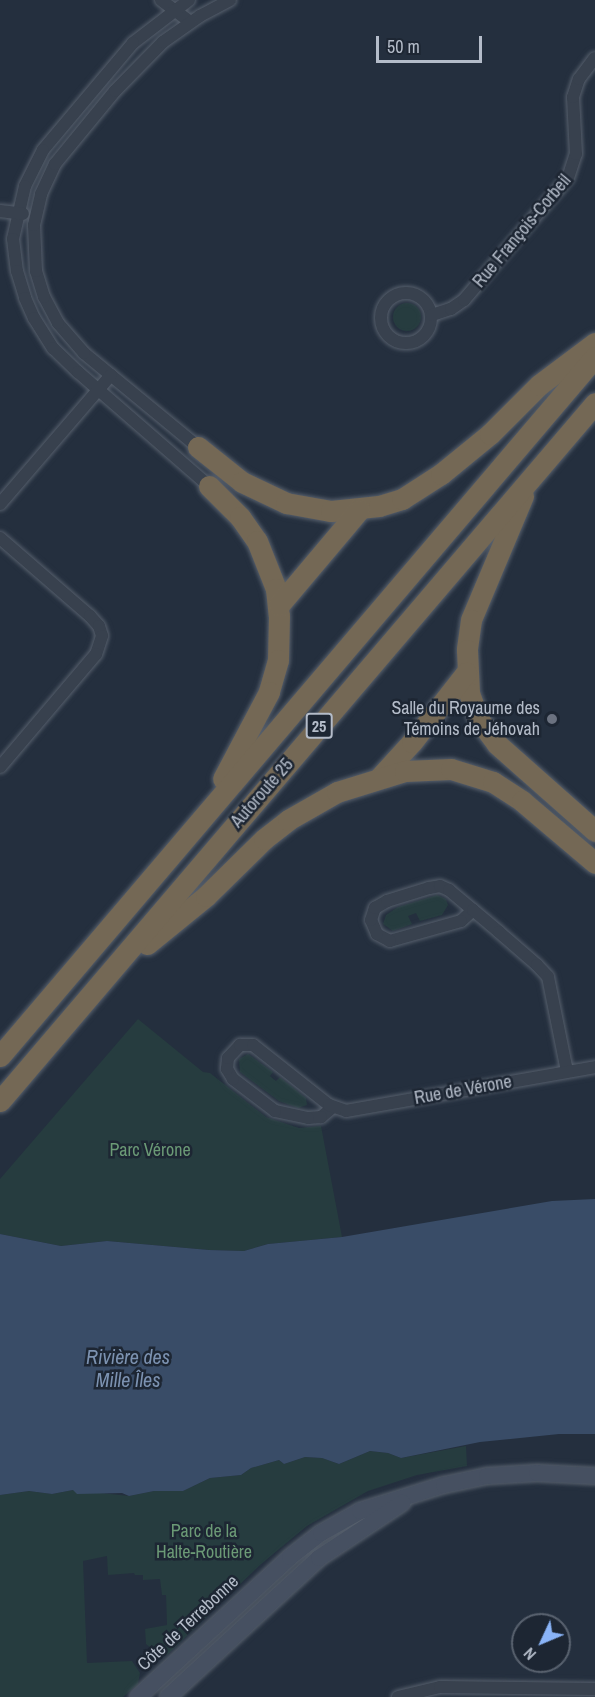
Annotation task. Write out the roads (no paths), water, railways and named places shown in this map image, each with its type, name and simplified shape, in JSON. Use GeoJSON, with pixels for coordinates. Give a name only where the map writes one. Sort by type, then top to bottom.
{"type":"FeatureCollection","features":[{"type":"Feature","properties":{"kind":"highway"},"geometry":{"type":"LineString","coordinates":[[198,447],[232,476],[274,498],[319,510],[359,510],[402,499],[427,484],[490,434],[539,385],[595,343]]}},
{"type":"Feature","properties":{"kind":"highway","name":"Autoroute 25"},"geometry":{"type":"LineString","coordinates":[[0,1056],[595,357]]}},
{"type":"Feature","properties":{"kind":"highway","name":"Autoroute 25"},"geometry":{"type":"LineString","coordinates":[[0,1101],[595,403]]}},
{"type":"Feature","properties":{"kind":"highway"},"geometry":{"type":"LineString","coordinates":[[530,478],[474,611],[467,643],[466,673],[475,711],[490,736],[595,831]]}},
{"type":"Feature","properties":{"kind":"highway"},"geometry":{"type":"LineString","coordinates":[[203,817],[261,710],[271,686],[280,640],[279,605],[266,560],[252,533],[233,509],[209,486]]}},
{"type":"Feature","properties":{"kind":"highway"},"geometry":{"type":"LineString","coordinates":[[279,605],[359,510]]}},
{"type":"Feature","properties":{"kind":"highway"},"geometry":{"type":"LineString","coordinates":[[380,777],[412,742],[466,673]]}},
{"type":"Feature","properties":{"kind":"highway"},"geometry":{"type":"LineString","coordinates":[[108,975],[206,896],[264,838],[288,820],[337,792],[380,777],[433,768],[482,777],[517,797],[595,863]]}},
{"type":"Feature","properties":{"kind":"main road","name":"Côte de Terrebonne"},"geometry":{"type":"LineString","coordinates":[[138,1697],[309,1541],[367,1508],[459,1481],[498,1475],[551,1473],[595,1476]]}},
{"type":"Feature","properties":{"kind":"main road","name":"Côte de Terrebonne"},"geometry":{"type":"LineString","coordinates":[[171,1694],[319,1558],[358,1530],[421,1492]]}},
{"type":"Feature","properties":{"kind":"main road"},"geometry":{"type":"LineString","coordinates":[[160,1676],[171,1694]]}},
{"type":"Feature","properties":{"kind":"street"},"geometry":{"type":"LineString","coordinates":[[161,0],[176,9],[190,22]]}},
{"type":"Feature","properties":{"kind":"street"},"geometry":{"type":"LineString","coordinates":[[189,0],[123,54],[52,138],[32,169],[17,213],[14,239],[20,284],[29,308],[53,348],[209,486]]}},
{"type":"Feature","properties":{"kind":"street"},"geometry":{"type":"LineString","coordinates":[[198,447],[74,343],[49,308],[35,266],[35,215],[47,179],[73,141],[138,64],[190,22],[230,0]]}},
{"type":"Feature","properties":{"kind":"street","name":"Rue François-Corbeil"},"geometry":{"type":"LineString","coordinates":[[432,315],[451,309],[464,300],[568,178],[576,154],[573,97],[579,79],[595,58]]}},
{"type":"Feature","properties":{"kind":"street"},"geometry":{"type":"LineString","coordinates":[[0,211],[35,215]]}},
{"type":"Feature","properties":{"kind":"street"},"geometry":{"type":"LineString","coordinates":[[402,293],[410,293],[425,300],[432,315],[428,332],[415,342],[398,342],[390,338],[381,323],[383,307],[388,300],[402,293]]}},
{"type":"Feature","properties":{"kind":"street"},"geometry":{"type":"LineString","coordinates":[[0,504],[111,375]]}},
{"type":"Feature","properties":{"kind":"street"},"geometry":{"type":"LineString","coordinates":[[0,538],[95,621],[102,636],[96,654],[0,767]]}},
{"type":"Feature","properties":{"kind":"street"},"geometry":{"type":"LineString","coordinates":[[473,910],[461,921],[390,940],[377,934],[370,920],[372,912],[380,905],[435,886],[445,888],[473,910],[548,977],[567,1071]]}},
{"type":"Feature","properties":{"kind":"street","name":"Rue de Vérone"},"geometry":{"type":"LineString","coordinates":[[333,1107],[321,1117],[308,1118],[275,1111],[233,1079],[227,1069],[228,1058],[240,1045],[253,1045],[340,1111],[595,1066]]}},
{"type":"Feature","properties":{"kind":"street"},"geometry":{"type":"LineString","coordinates":[[398,1697],[440,1687],[595,1689]]}},
{"type":"Feature","properties":{"kind":"water","name":"Rivière des Mille Îles"},"geometry":{"type":"Polygon","coordinates":[[[595,1199],[595,1434],[559,1434],[480,1442],[401,1458],[388,1453],[370,1451],[339,1464],[322,1458],[305,1457],[284,1464],[279,1460],[251,1468],[241,1475],[210,1478],[183,1491],[154,1491],[129,1496],[122,1493],[77,1494],[73,1490],[52,1494],[29,1491],[0,1495],[0,1234],[61,1246],[107,1241],[244,1251],[268,1244],[342,1237],[552,1201],[595,1199]]]}},
{"type":"Feature","properties":{"kind":"place","name":"Salle du Royaume des Témoins de Jéhovah"},"geometry":{"type":"Point","coordinates":[552,719]}},
{"type":"Feature","properties":{"kind":"park label","name":"Parc Vérone"},"geometry":{"type":"Point","coordinates":[150,1150]}},
{"type":"Feature","properties":{"kind":"park label","name":"Parc de la Halte-Routière"},"geometry":{"type":"Point","coordinates":[204,1542]}}]}
